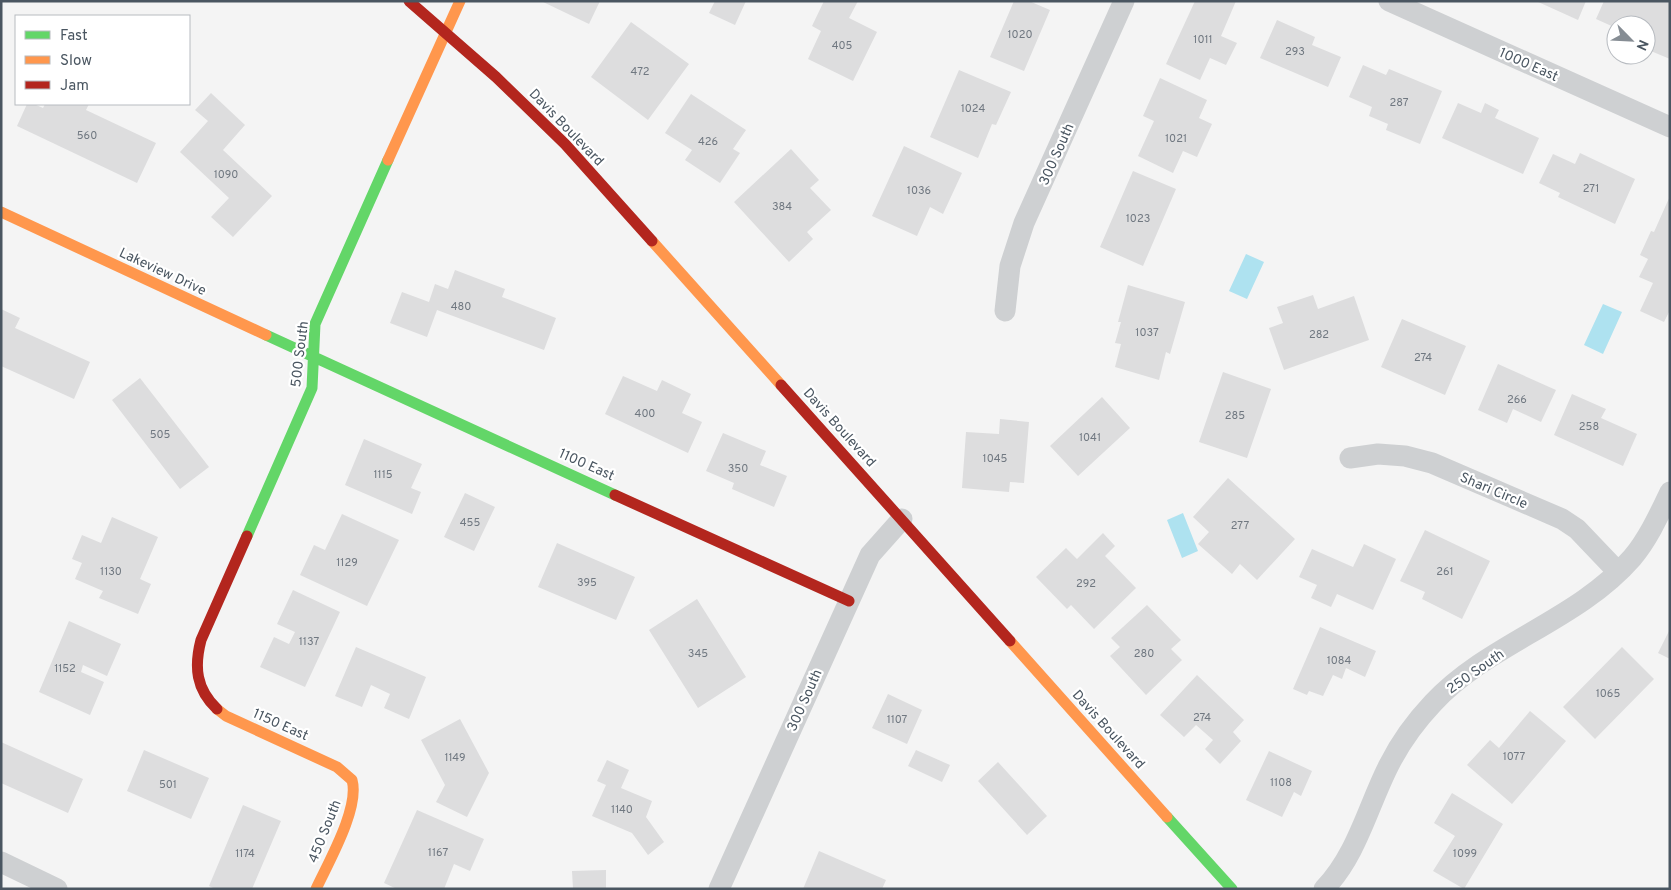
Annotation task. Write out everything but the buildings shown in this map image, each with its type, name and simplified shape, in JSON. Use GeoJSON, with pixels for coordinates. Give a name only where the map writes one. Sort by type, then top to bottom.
{"type":"FeatureCollection","features":[{"type":"Feature","properties":{"kind":"street","name":"Davis Boulevard"},"geometry":{"type":"LineString","coordinates":[[409,1],[528,107],[565,144],[1232,889]]}},
{"type":"Feature","properties":{"kind":"street","name":"500 South"},"geometry":{"type":"LineString","coordinates":[[200,687],[196,663],[201,640],[312,388],[315,324],[460,1]]}},
{"type":"Feature","properties":{"kind":"street","name":"300 South"},"geometry":{"type":"LineString","coordinates":[[1006,311],[1010,266],[1024,223],[1124,1]]}},
{"type":"Feature","properties":{"kind":"street","name":"1000 East"},"geometry":{"type":"LineString","coordinates":[[1389,1],[1670,128]]}},
{"type":"Feature","properties":{"kind":"street","name":"Lakeview Drive"},"geometry":{"type":"LineString","coordinates":[[1,212],[313,356]]}},
{"type":"Feature","properties":{"kind":"street","name":"1100 East"},"geometry":{"type":"LineString","coordinates":[[313,356],[849,601]]}},
{"type":"Feature","properties":{"kind":"street","name":"Shari Circle"},"geometry":{"type":"LineString","coordinates":[[1350,458],[1378,454],[1405,456],[1432,463],[1562,519],[1577,529],[1618,572]]}},
{"type":"Feature","properties":{"kind":"street","name":"250 South"},"geometry":{"type":"LineString","coordinates":[[1324,889],[1341,868],[1398,750],[1431,705],[1443,692],[1473,669],[1583,599],[1618,572],[1644,542],[1670,492]]}},
{"type":"Feature","properties":{"kind":"street","name":"300 South"},"geometry":{"type":"LineString","coordinates":[[719,889],[874,548],[902,519]]}},
{"type":"Feature","properties":{"kind":"street","name":"1150 East"},"geometry":{"type":"LineString","coordinates":[[200,687],[207,699],[226,716],[326,760],[346,774],[353,782]]}},
{"type":"Feature","properties":{"kind":"street","name":"450 South"},"geometry":{"type":"LineString","coordinates":[[316,889],[347,820],[353,795],[353,782]]}},
{"type":"Feature","properties":{"kind":"street"},"geometry":{"type":"LineString","coordinates":[[1,862],[57,889]]}},
{"type":"Feature","properties":{"kind":"water"},"geometry":{"type":"Polygon","coordinates":[[[1246,254],[1264,262],[1247,299],[1229,291],[1246,254]]]}},
{"type":"Feature","properties":{"kind":"water"},"geometry":{"type":"Polygon","coordinates":[[[1603,304],[1622,312],[1603,354],[1584,345],[1603,304]]]}},
{"type":"Feature","properties":{"kind":"water"},"geometry":{"type":"Polygon","coordinates":[[[1183,513],[1198,551],[1182,558],[1167,520],[1183,513]]]}},
{"type":"Feature","properties":{"kind":"traffic: fast"},"geometry":{"type":"LineString","coordinates":[[247,536],[312,388],[315,324],[388,160]]}},
{"type":"Feature","properties":{"kind":"traffic: fast"},"geometry":{"type":"LineString","coordinates":[[266,335],[615,495]]}},
{"type":"Feature","properties":{"kind":"traffic: fast"},"geometry":{"type":"LineString","coordinates":[[1167,817],[1232,889]]}},
{"type":"Feature","properties":{"kind":"traffic: slow"},"geometry":{"type":"LineString","coordinates":[[388,160],[460,1]]}},
{"type":"Feature","properties":{"kind":"traffic: slow"},"geometry":{"type":"LineString","coordinates":[[1,212],[266,335]]}},
{"type":"Feature","properties":{"kind":"traffic: slow"},"geometry":{"type":"LineString","coordinates":[[652,241],[781,385]]}},
{"type":"Feature","properties":{"kind":"traffic: slow"},"geometry":{"type":"LineString","coordinates":[[1010,641],[1167,817]]}},
{"type":"Feature","properties":{"kind":"traffic: slow"},"geometry":{"type":"LineString","coordinates":[[217,709],[226,716],[337,767],[352,780],[353,792],[347,820],[342,835],[316,889]]}},
{"type":"Feature","properties":{"kind":"traffic: jam"},"geometry":{"type":"LineString","coordinates":[[409,1],[496,77],[565,144],[652,241]]}},
{"type":"Feature","properties":{"kind":"traffic: jam"},"geometry":{"type":"LineString","coordinates":[[781,385],[1010,641]]}},
{"type":"Feature","properties":{"kind":"traffic: jam"},"geometry":{"type":"LineString","coordinates":[[615,495],[849,601]]}},
{"type":"Feature","properties":{"kind":"traffic: jam"},"geometry":{"type":"LineString","coordinates":[[217,709],[205,694],[198,677],[199,650],[201,640],[247,536]]}}]}
